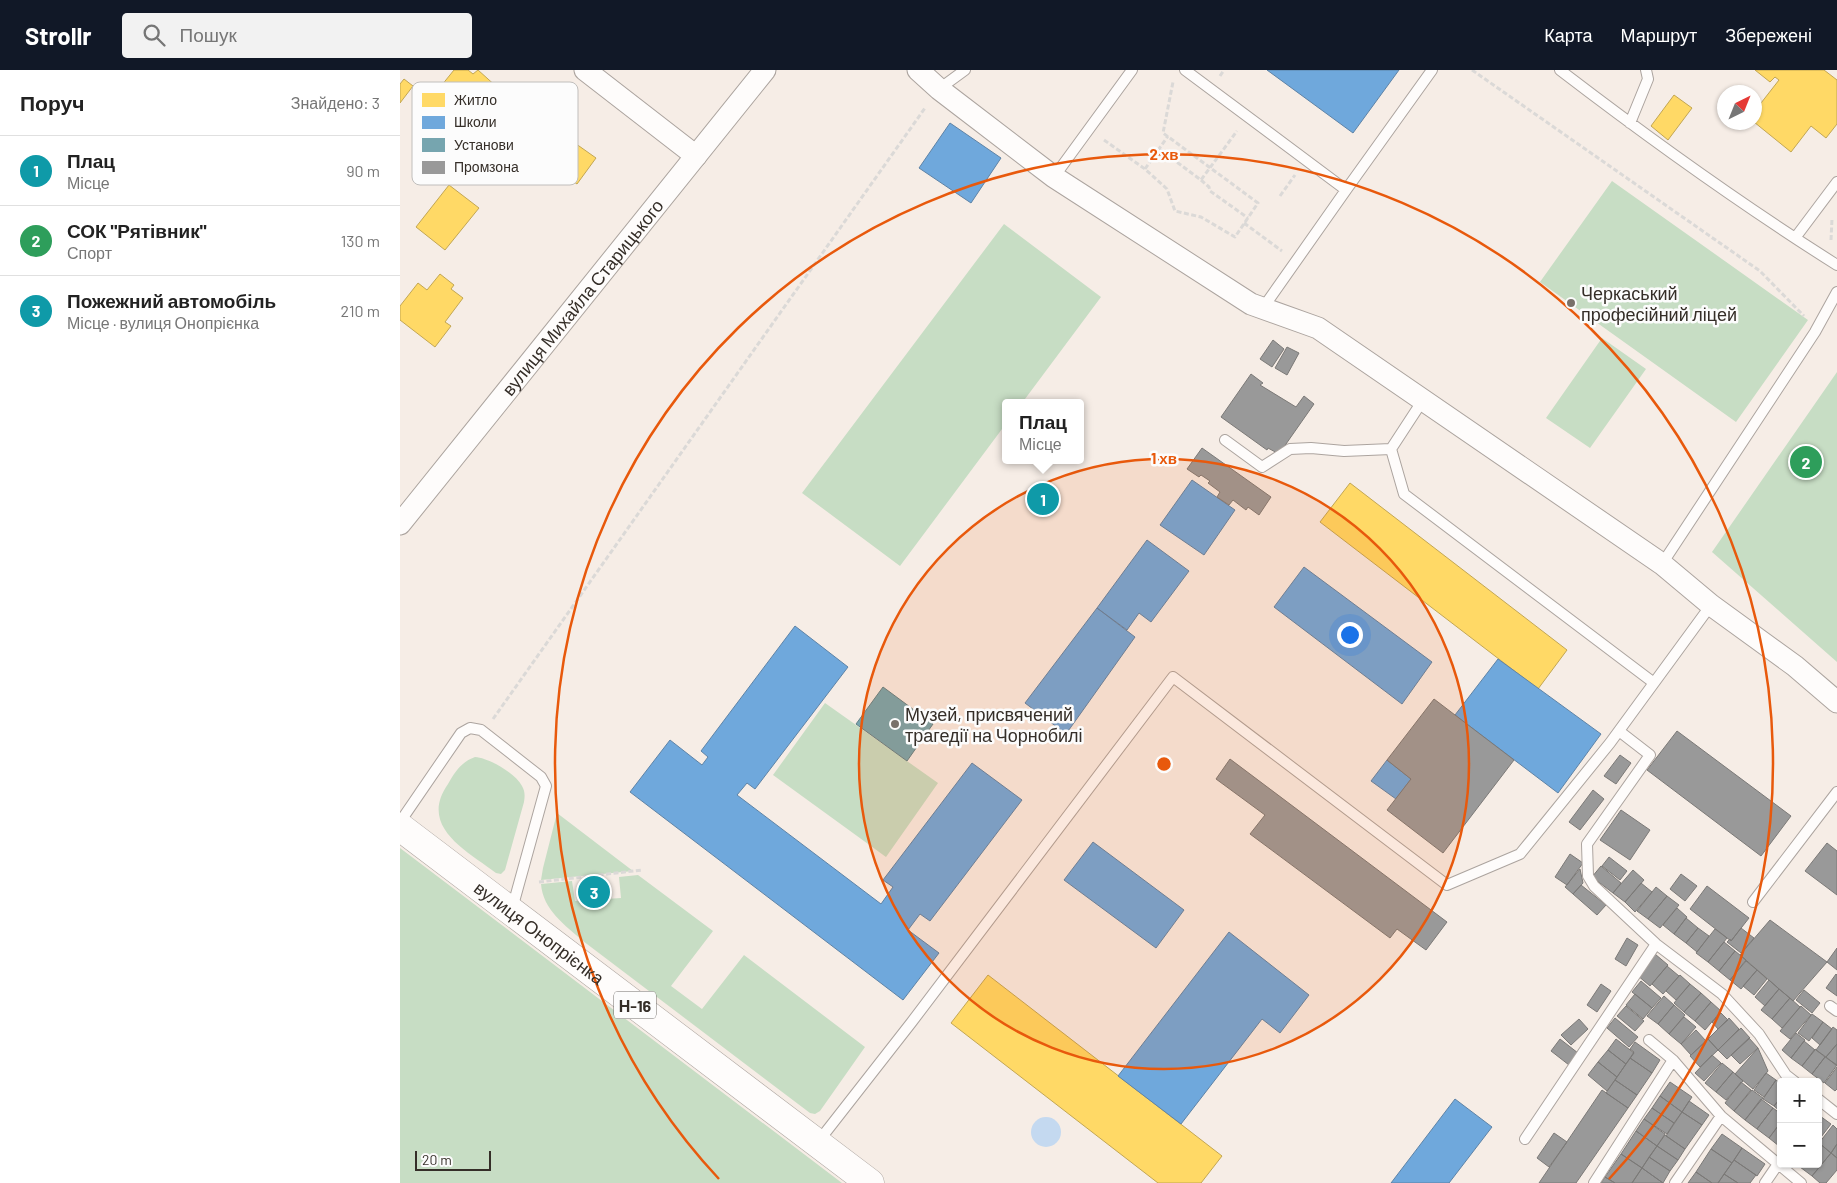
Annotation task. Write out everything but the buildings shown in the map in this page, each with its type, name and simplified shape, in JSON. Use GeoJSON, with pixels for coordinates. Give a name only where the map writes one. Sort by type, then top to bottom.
{"type":"FeatureCollection","features":[{"type":"Feature","properties":{"kind":"main road","name":"вулиця Онопрієнка"},"geometry":{"type":"LineString","coordinates":[[400,827],[870,1183]]}},
{"type":"Feature","properties":{"kind":"street"},"geometry":{"type":"LineString","coordinates":[[585,70],[696,156]]}},
{"type":"Feature","properties":{"kind":"street","name":"вулиця Михайла Старицького"},"geometry":{"type":"LineString","coordinates":[[400,524],[765,70]]}},
{"type":"Feature","properties":{"kind":"street"},"geometry":{"type":"LineString","coordinates":[[918,70],[939,89],[1054,177],[1251,304],[1318,328],[1662,564],[1711,605],[1795,666],[1837,702]]}},
{"type":"Feature","properties":{"kind":"lane"},"geometry":{"type":"LineString","coordinates":[[939,89],[965,70]]}},
{"type":"Feature","properties":{"kind":"lane"},"geometry":{"type":"LineString","coordinates":[[1054,177],[1132,70]]}},
{"type":"Feature","properties":{"kind":"lane"},"geometry":{"type":"LineString","coordinates":[[1186,70],[1346,190]]}},
{"type":"Feature","properties":{"kind":"lane"},"geometry":{"type":"LineString","coordinates":[[1263,308],[1432,70]]}},
{"type":"Feature","properties":{"kind":"lane"},"geometry":{"type":"LineString","coordinates":[[1560,70],[1630,123],[1834,263]]}},
{"type":"Feature","properties":{"kind":"lane"},"geometry":{"type":"LineString","coordinates":[[1630,123],[1648,80],[1646,70]]}},
{"type":"Feature","properties":{"kind":"lane"},"geometry":{"type":"LineString","coordinates":[[1795,238],[1834,186]]}},
{"type":"Feature","properties":{"kind":"lane"},"geometry":{"type":"LineString","coordinates":[[1662,564],[1817,328],[1837,292]]}},
{"type":"Feature","properties":{"kind":"lane"},"geometry":{"type":"LineString","coordinates":[[1423,400],[1391,449],[1404,494],[1654,683]]}},
{"type":"Feature","properties":{"kind":"lane"},"geometry":{"type":"LineString","coordinates":[[1225,440],[1262,468],[1290,448],[1391,449]]}},
{"type":"Feature","properties":{"kind":"lane"},"geometry":{"type":"LineString","coordinates":[[817,1143],[1174,677],[1447,884],[1520,854],[1619,731],[1711,605]]}},
{"type":"Feature","properties":{"kind":"lane"},"geometry":{"type":"LineString","coordinates":[[400,822],[461,733],[470,728],[476,728],[541,777],[546,786],[512,911]]}},
{"type":"Feature","properties":{"kind":"lane"},"geometry":{"type":"LineString","coordinates":[[1619,731],[1650,755],[1587,844],[1588,876],[1594,886],[1656,944],[1722,994],[1759,1034],[1790,1078]]}},
{"type":"Feature","properties":{"kind":"lane"},"geometry":{"type":"LineString","coordinates":[[1753,902],[1837,792]]}},
{"type":"Feature","properties":{"kind":"lane"},"geometry":{"type":"LineString","coordinates":[[1525,1139],[1656,944]]}},
{"type":"Feature","properties":{"kind":"lane"},"geometry":{"type":"LineString","coordinates":[[1648,1040],[1673,1060],[1721,1116],[1777,1163]]}},
{"type":"Feature","properties":{"kind":"lane"},"geometry":{"type":"LineString","coordinates":[[1594,1183],[1673,1060]]}},
{"type":"Feature","properties":{"kind":"lane"},"geometry":{"type":"LineString","coordinates":[[1822,1103],[1837,1114]]}},
{"type":"Feature","properties":{"kind":"lane"},"geometry":{"type":"LineString","coordinates":[[1675,1183],[1721,1116]]}},
{"type":"Feature","properties":{"kind":"lane"},"geometry":{"type":"LineString","coordinates":[[1765,1183],[1777,1165]]}},
{"type":"Feature","properties":{"kind":"lane"},"geometry":{"type":"LineString","coordinates":[[1783,1168],[1801,1183]]}},
{"type":"Feature","properties":{"kind":"path"},"geometry":{"type":"LineString","coordinates":[[1472,70],[1760,271],[1817,328]]}},
{"type":"Feature","properties":{"kind":"path"},"geometry":{"type":"LineString","coordinates":[[1089,129],[1145,169],[1167,189],[1175,211],[1202,218],[1235,237],[1258,202],[1163,133],[1174,79]]}},
{"type":"Feature","properties":{"kind":"path"},"geometry":{"type":"LineString","coordinates":[[483,733],[939,89]]}},
{"type":"Feature","properties":{"kind":"path"},"geometry":{"type":"LineString","coordinates":[[1201,180],[1248,117]]}},
{"type":"Feature","properties":{"kind":"path"},"geometry":{"type":"LineString","coordinates":[[1145,169],[1168,136]]}},
{"type":"Feature","properties":{"kind":"path"},"geometry":{"type":"LineString","coordinates":[[1159,149],[1201,180],[1209,187],[1210,191],[1248,218]]}},
{"type":"Feature","properties":{"kind":"path"},"geometry":{"type":"LineString","coordinates":[[1280,196],[1306,160]]}},
{"type":"Feature","properties":{"kind":"path"},"geometry":{"type":"LineString","coordinates":[[1834,186],[1832,215],[1834,263]]}},
{"type":"Feature","properties":{"kind":"path"},"geometry":{"type":"LineString","coordinates":[[1244,223],[1296,260]]}},
{"type":"Feature","properties":{"kind":"path"},"geometry":{"type":"LineString","coordinates":[[539,882],[642,870]]}},
{"type":"Feature","properties":{"kind":"green space"},"geometry":{"type":"Polygon","coordinates":[[[1612,181],[1808,320],[1736,422],[1540,282],[1612,181]]]}},
{"type":"Feature","properties":{"kind":"green space"},"geometry":{"type":"Polygon","coordinates":[[[1004,224],[1101,297],[1025,399],[1002,399],[1002,429],[900,566],[802,493],[1004,224]]]}},
{"type":"Feature","properties":{"kind":"green space"},"geometry":{"type":"Polygon","coordinates":[[[1602,338],[1646,369],[1590,448],[1546,418],[1602,338]]]}},
{"type":"Feature","properties":{"kind":"green space"},"geometry":{"type":"Polygon","coordinates":[[[1837,372],[1837,662],[1712,552],[1837,372]]]}},
{"type":"Feature","properties":{"kind":"green space"},"geometry":{"type":"Polygon","coordinates":[[[825,703],[938,783],[886,857],[773,775],[825,703]]]}},
{"type":"Feature","properties":{"kind":"green space"},"geometry":{"type":"Polygon","coordinates":[[[475,757],[487,760],[508,771],[519,781],[525,796],[505,870],[501,874],[496,873],[460,847],[442,825],[439,813],[440,799],[453,775],[462,765],[475,757]]]}},
{"type":"Feature","properties":{"kind":"green space"},"geometry":{"type":"Polygon","coordinates":[[[557,813],[633,871],[541,880],[557,813]]]}},
{"type":"Feature","properties":{"kind":"green space"},"geometry":{"type":"Polygon","coordinates":[[[400,848],[842,1183],[400,1183],[400,848]]]}},
{"type":"Feature","properties":{"kind":"green space"},"geometry":{"type":"Polygon","coordinates":[[[638,875],[713,931],[671,986],[702,1009],[744,955],[865,1047],[820,1111],[815,1114],[810,1113],[583,941],[562,923],[550,909],[541,884],[572,881],[575,901],[621,898],[619,877],[638,875]]]}},
{"type":"Feature","properties":{"kind":"water"},"geometry":{"type":"Polygon","coordinates":[[[1046,1117],[1057,1121],[1061,1132],[1057,1143],[1046,1147],[1035,1143],[1031,1132],[1035,1121],[1046,1117]]]}},
{"type":"Feature","properties":{"kind":"place","name":"Черкаський професійний ліцей"},"geometry":{"type":"Point","coordinates":[1571,303]}},
{"type":"Feature","properties":{"kind":"place","name":"СОК \"Рятівник\""},"geometry":{"type":"Point","coordinates":[1806,462]}},
{"type":"Feature","properties":{"kind":"place","name":"Плац"},"geometry":{"type":"Point","coordinates":[1043,499]}},
{"type":"Feature","properties":{"kind":"place","name":"Музей, присвячений трагедії на Чорнобилі"},"geometry":{"type":"Point","coordinates":[895,724]}},
{"type":"Feature","properties":{"kind":"place","name":"Пожежний автомобіль"},"geometry":{"type":"Point","coordinates":[594,892]}}]}
